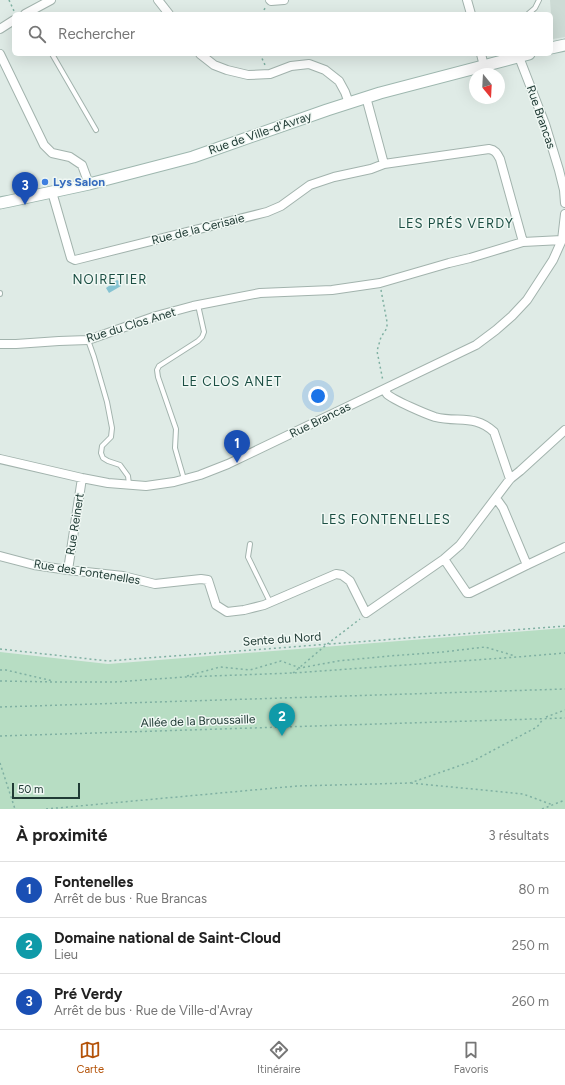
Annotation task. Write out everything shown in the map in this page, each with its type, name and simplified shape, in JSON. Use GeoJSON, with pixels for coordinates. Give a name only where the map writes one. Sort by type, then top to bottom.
{"type":"FeatureCollection","features":[{"type":"Feature","properties":{"kind":"main road"},"geometry":{"type":"LineString","coordinates":[[553,48],[565,45]]}},
{"type":"Feature","properties":{"kind":"main road","name":"Rue de Ville-d'Avray"},"geometry":{"type":"LineString","coordinates":[[0,203],[89,184],[193,157],[366,97],[519,56]]}},
{"type":"Feature","properties":{"kind":"street"},"geometry":{"type":"LineString","coordinates":[[31,12],[51,0]]}},
{"type":"Feature","properties":{"kind":"street"},"geometry":{"type":"LineString","coordinates":[[158,0],[167,12]]}},
{"type":"Feature","properties":{"kind":"street"},"geometry":{"type":"LineString","coordinates":[[270,0],[284,0]]}},
{"type":"Feature","properties":{"kind":"street"},"geometry":{"type":"LineString","coordinates":[[468,0],[471,12]]}},
{"type":"Feature","properties":{"kind":"street"},"geometry":{"type":"LineString","coordinates":[[0,29],[12,21]]}},
{"type":"Feature","properties":{"kind":"street"},"geometry":{"type":"LineString","coordinates":[[0,54],[44,144],[52,153],[70,157],[82,165],[89,184]]}},
{"type":"Feature","properties":{"kind":"street"},"geometry":{"type":"LineString","coordinates":[[203,56],[214,65],[248,75],[270,74],[291,66],[309,64],[325,70],[339,81],[349,103]]}},
{"type":"Feature","properties":{"kind":"street"},"geometry":{"type":"LineString","coordinates":[[482,56],[484,66]]}},
{"type":"Feature","properties":{"kind":"street","name":"Rue Brancas"},"geometry":{"type":"LineString","coordinates":[[522,56],[565,191],[565,203]]}},
{"type":"Feature","properties":{"kind":"street"},"geometry":{"type":"LineString","coordinates":[[366,97],[384,164]]}},
{"type":"Feature","properties":{"kind":"street","name":"Rue de la Cerisaie"},"geometry":{"type":"LineString","coordinates":[[52,192],[71,258],[75,260],[267,212],[280,206],[310,185],[334,177],[371,169],[384,164],[489,149],[493,150],[500,159],[523,242]]}},
{"type":"Feature","properties":{"kind":"street","name":"Rue Brancas"},"geometry":{"type":"LineString","coordinates":[[0,458],[108,483],[146,486],[174,482],[200,475],[228,464],[476,345],[512,316],[527,300],[564,243],[565,214]]}},
{"type":"Feature","properties":{"kind":"street","name":"Rue du Clos Anet"},"geometry":{"type":"LineString","coordinates":[[0,344],[88,340],[156,316],[198,305],[260,293],[332,290],[380,282],[523,242],[564,243]]}},
{"type":"Feature","properties":{"kind":"street"},"geometry":{"type":"LineString","coordinates":[[385,388],[387,394],[398,402],[436,417],[467,419],[489,427],[494,432],[510,479]]}},
{"type":"Feature","properties":{"kind":"street"},"geometry":{"type":"LineString","coordinates":[[366,613],[444,559],[460,545],[510,479],[565,430]]}},
{"type":"Feature","properties":{"kind":"street","name":"Rue Reinert"},"geometry":{"type":"LineString","coordinates":[[68,570],[82,478]]}},
{"type":"Feature","properties":{"kind":"street"},"geometry":{"type":"LineString","coordinates":[[495,499],[503,508],[527,564]]}},
{"type":"Feature","properties":{"kind":"street"},"geometry":{"type":"LineString","coordinates":[[444,559],[467,593],[470,593],[527,564],[565,547]]}},
{"type":"Feature","properties":{"kind":"street","name":"Rue des Fontenelles"},"geometry":{"type":"LineString","coordinates":[[0,556],[34,565],[123,576],[155,584],[201,579],[208,580],[216,606],[227,612],[264,606],[336,574],[342,575],[350,581],[366,613]]}},
{"type":"Feature","properties":{"kind":"lane"},"geometry":{"type":"LineString","coordinates":[[530,12],[535,8],[539,0]]}},
{"type":"Feature","properties":{"kind":"lane"},"geometry":{"type":"LineString","coordinates":[[53,56],[96,130]]}},
{"type":"Feature","properties":{"kind":"lane"},"geometry":{"type":"LineString","coordinates":[[184,479],[176,448],[176,429],[157,370],[159,366],[202,337],[204,332],[198,305]]}},
{"type":"Feature","properties":{"kind":"lane"},"geometry":{"type":"LineString","coordinates":[[88,340],[107,402],[112,428],[111,437],[102,446],[101,453],[103,458],[108,462],[120,465],[128,476],[130,484]]}},
{"type":"Feature","properties":{"kind":"lane"},"geometry":{"type":"LineString","coordinates":[[250,544],[248,557],[270,603]]}},
{"type":"Feature","properties":{"kind":"path"},"geometry":{"type":"LineString","coordinates":[[9,0],[15,12]]}},
{"type":"Feature","properties":{"kind":"path"},"geometry":{"type":"LineString","coordinates":[[261,56],[270,74]]}},
{"type":"Feature","properties":{"kind":"path"},"geometry":{"type":"LineString","coordinates":[[380,282],[387,328],[380,337],[377,351],[385,388]]}},
{"type":"Feature","properties":{"kind":"path"},"geometry":{"type":"LineString","coordinates":[[293,673],[326,645],[362,618],[366,613]]}},
{"type":"Feature","properties":{"kind":"path","name":"Sente du Nord"},"geometry":{"type":"LineString","coordinates":[[0,649],[108,661],[565,626]]}},
{"type":"Feature","properties":{"kind":"path"},"geometry":{"type":"LineString","coordinates":[[184,677],[220,667],[250,670],[281,661],[300,668],[338,661],[443,652],[486,646],[517,657]]}},
{"type":"Feature","properties":{"kind":"path"},"geometry":{"type":"LineString","coordinates":[[0,681],[114,682],[184,677],[293,673],[517,657],[565,652]]}},
{"type":"Feature","properties":{"kind":"path"},"geometry":{"type":"LineString","coordinates":[[0,670],[6,670],[57,682]]}},
{"type":"Feature","properties":{"kind":"path","name":"Allée de la Broussaille"},"geometry":{"type":"LineString","coordinates":[[0,707],[565,689]]}},
{"type":"Feature","properties":{"kind":"path"},"geometry":{"type":"LineString","coordinates":[[410,783],[472,761],[537,727],[544,718],[565,710]]}},
{"type":"Feature","properties":{"kind":"path","name":"Allée de la Broussaille"},"geometry":{"type":"LineString","coordinates":[[0,736],[565,718]]}},
{"type":"Feature","properties":{"kind":"path"},"geometry":{"type":"LineString","coordinates":[[0,763],[15,809]]}},
{"type":"Feature","properties":{"kind":"path"},"geometry":{"type":"LineString","coordinates":[[46,809],[297,786],[410,783],[523,794],[553,805]]}},
{"type":"Feature","properties":{"kind":"path"},"geometry":{"type":"LineString","coordinates":[[542,809],[565,800]]}},
{"type":"Feature","properties":{"kind":"shaded area"},"geometry":{"type":"Polygon","coordinates":[[[550,0],[565,0],[565,37],[553,39],[553,12],[551,12],[550,0]]]}},
{"type":"Feature","properties":{"kind":"green space"},"geometry":{"type":"Polygon","coordinates":[[[565,628],[565,809],[0,809],[0,652],[108,664],[565,628]]]}},
{"type":"Feature","properties":{"kind":"water"},"geometry":{"type":"Polygon","coordinates":[[[117,280],[121,282],[121,286],[109,293],[106,288],[117,280]]]}},
{"type":"Feature","properties":{"kind":"place","name":"Lys Salon"},"geometry":{"type":"Point","coordinates":[45,182]}},
{"type":"Feature","properties":{"kind":"place","name":"Pré Verdy"},"geometry":{"type":"Point","coordinates":[25,205]}},
{"type":"Feature","properties":{"kind":"place","name":"Fontenelles"},"geometry":{"type":"Point","coordinates":[237,463]}},
{"type":"Feature","properties":{"kind":"place","name":"Domaine national de Saint-Cloud"},"geometry":{"type":"Point","coordinates":[282,736]}},
{"type":"Feature","properties":{"kind":"district","name":"LES PRÉS VERDY"},"geometry":{"type":"Point","coordinates":[456,223]}},
{"type":"Feature","properties":{"kind":"district","name":"NOIRETIER"},"geometry":{"type":"Point","coordinates":[110,279]}},
{"type":"Feature","properties":{"kind":"district","name":"LE CLOS ANET"},"geometry":{"type":"Point","coordinates":[232,381]}},
{"type":"Feature","properties":{"kind":"district","name":"LES FONTENELLES"},"geometry":{"type":"Point","coordinates":[386,519]}}]}
